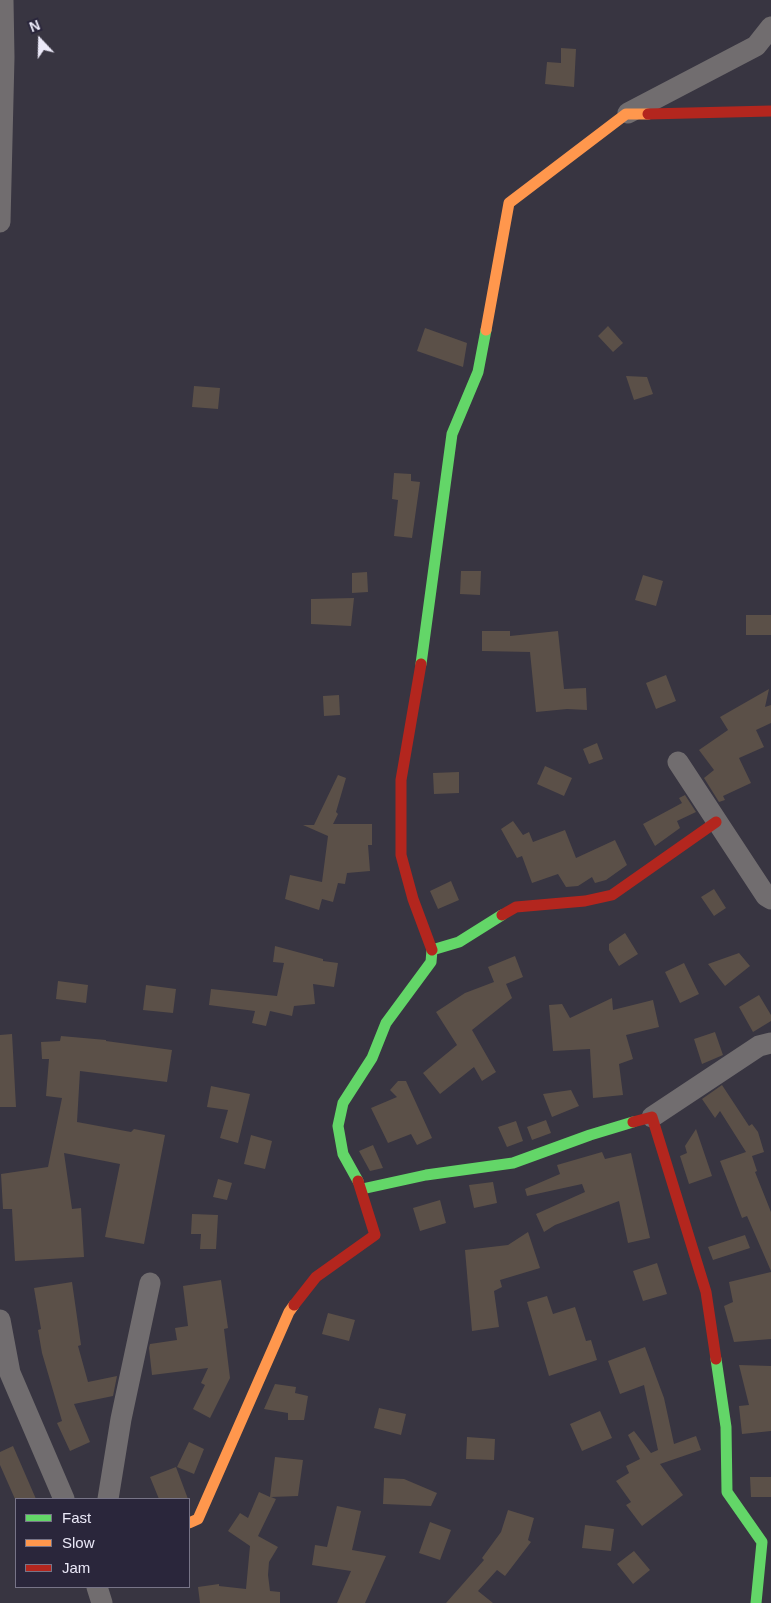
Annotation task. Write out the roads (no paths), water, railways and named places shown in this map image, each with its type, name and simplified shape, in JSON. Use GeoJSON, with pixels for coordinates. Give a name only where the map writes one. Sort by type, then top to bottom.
{"type":"FeatureCollection","features":[{"type":"Feature","properties":{"kind":"street"},"geometry":{"type":"LineString","coordinates":[[0,222],[4,57],[3,0]]}},
{"type":"Feature","properties":{"kind":"street"},"geometry":{"type":"LineString","coordinates":[[190,1523],[198,1519],[289,1312],[316,1277],[375,1235],[362,1189],[343,1154],[338,1126],[343,1103],[372,1058],[386,1023],[431,962],[432,950],[413,899],[401,855],[401,780],[423,652],[452,434],[478,372],[509,203],[626,114],[756,46],[771,27]]}},
{"type":"Feature","properties":{"kind":"street"},"geometry":{"type":"LineString","coordinates":[[626,114],[771,111]]}},
{"type":"Feature","properties":{"kind":"street"},"geometry":{"type":"LineString","coordinates":[[678,762],[766,896],[771,899]]}},
{"type":"Feature","properties":{"kind":"street"},"geometry":{"type":"LineString","coordinates":[[432,950],[459,942],[516,907],[585,900],[612,895],[716,822]]}},
{"type":"Feature","properties":{"kind":"street"},"geometry":{"type":"LineString","coordinates":[[362,1189],[426,1175],[513,1163],[590,1135],[652,1117],[759,1046],[771,1043]]}},
{"type":"Feature","properties":{"kind":"street"},"geometry":{"type":"LineString","coordinates":[[652,1117],[706,1292],[726,1427],[727,1492],[762,1542],[756,1603]]}},
{"type":"Feature","properties":{"kind":"street"},"geometry":{"type":"LineString","coordinates":[[108,1498],[120,1419],[150,1283]]}},
{"type":"Feature","properties":{"kind":"street"},"geometry":{"type":"LineString","coordinates":[[0,1320],[5,1375],[64,1498]]}},
{"type":"Feature","properties":{"kind":"street"},"geometry":{"type":"LineString","coordinates":[[97,1588],[102,1603]]}}]}
